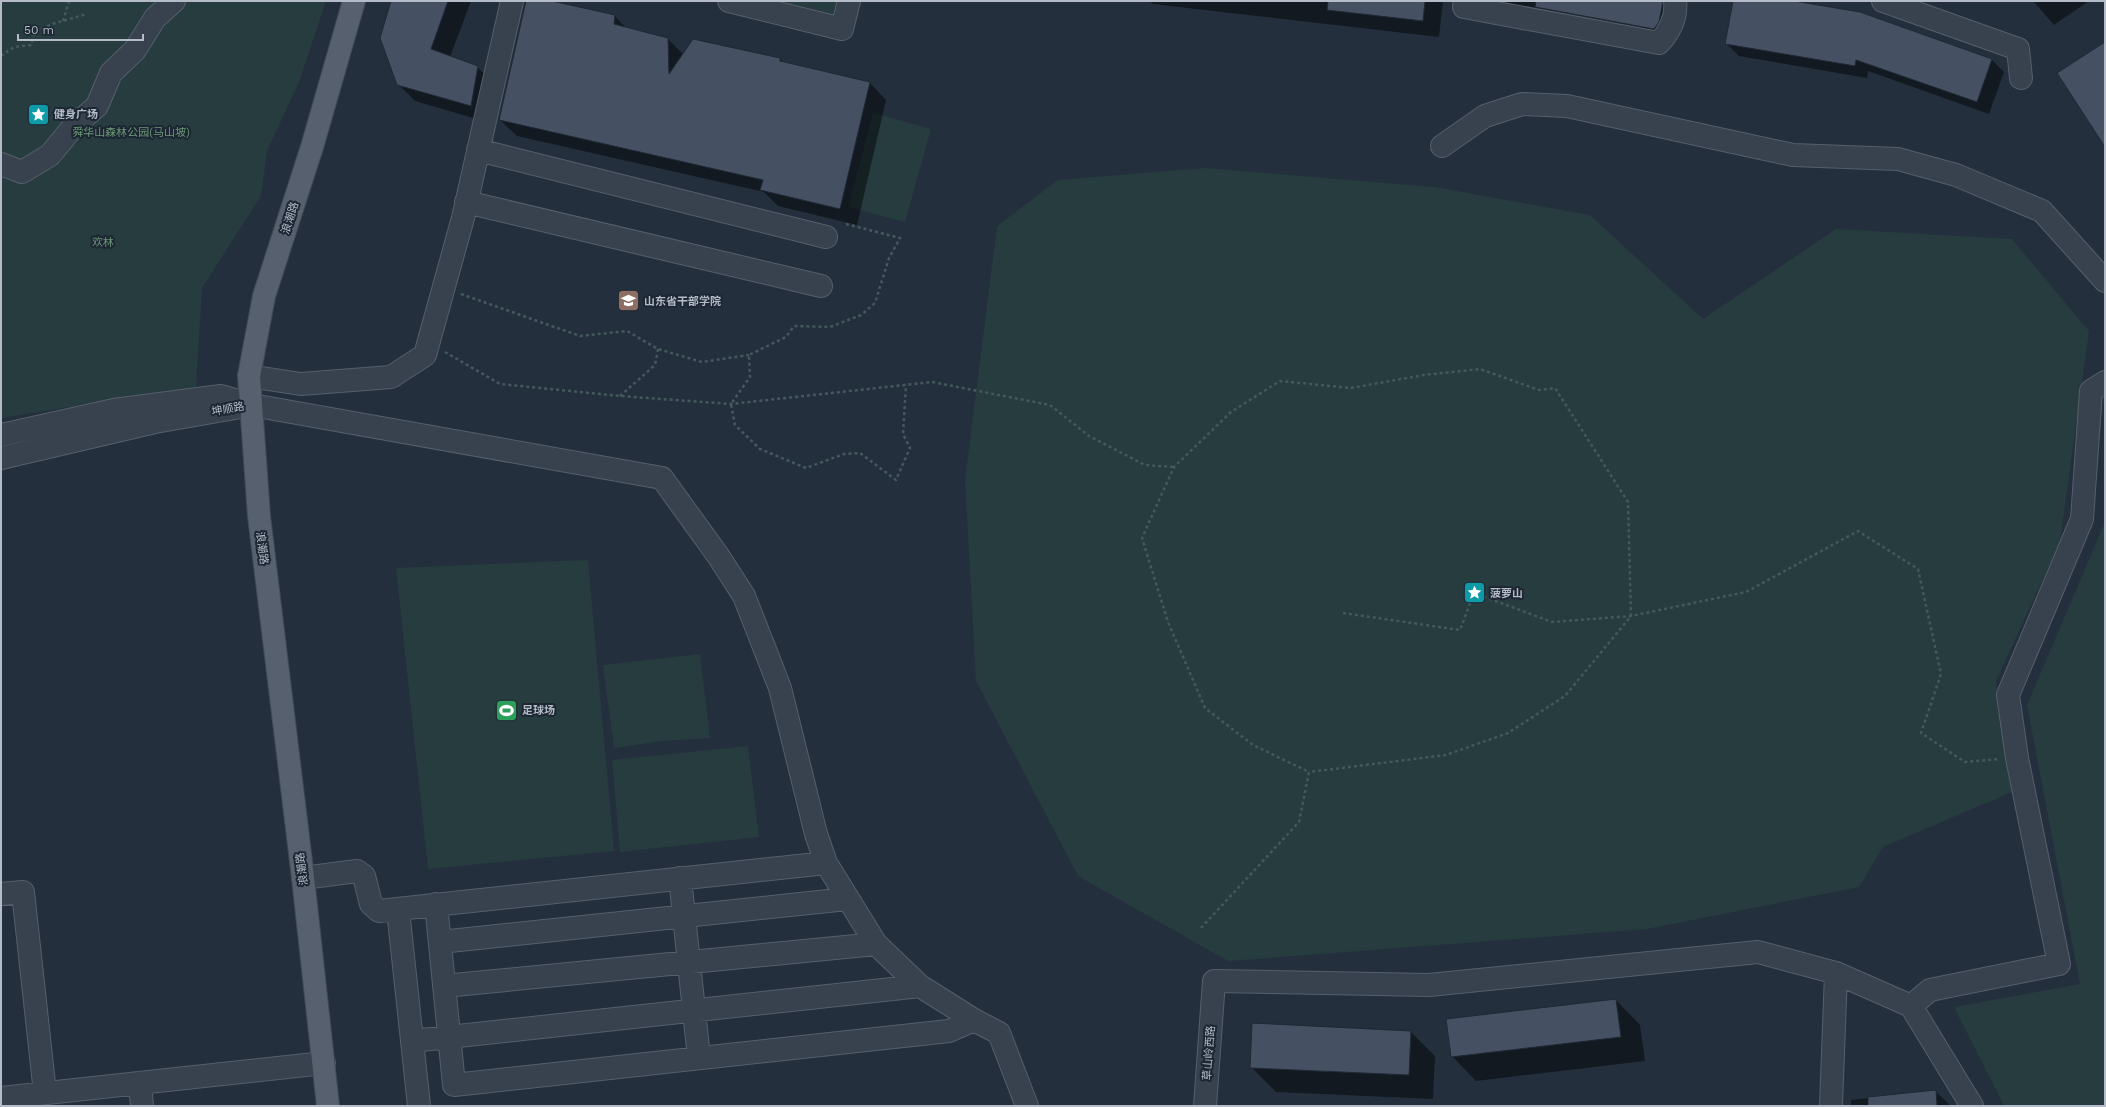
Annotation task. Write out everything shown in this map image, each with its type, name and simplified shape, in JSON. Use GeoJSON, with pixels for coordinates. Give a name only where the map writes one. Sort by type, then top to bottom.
{"type":"FeatureCollection","features":[{"type":"Feature","properties":{"kind":"main road","name":"浪潮路"},"geometry":{"type":"LineString","coordinates":[[328,1106],[303,878],[258,516],[249,376],[264,296],[312,148],[354,1]]}},
{"type":"Feature","properties":{"kind":"street"},"geometry":{"type":"LineString","coordinates":[[1,164],[22,172],[50,155],[73,127],[97,106],[111,73],[135,50],[155,18],[174,1]]}},
{"type":"Feature","properties":{"kind":"street"},"geometry":{"type":"LineString","coordinates":[[249,376],[301,384],[391,377],[425,355],[466,202],[512,1]]}},
{"type":"Feature","properties":{"kind":"street"},"geometry":{"type":"LineString","coordinates":[[730,1],[842,30],[849,1]]}},
{"type":"Feature","properties":{"kind":"street"},"geometry":{"type":"LineString","coordinates":[[1465,1],[1464,7],[1659,43],[1669,32],[1676,11],[1675,1]]}},
{"type":"Feature","properties":{"kind":"street"},"geometry":{"type":"LineString","coordinates":[[1883,1],[2018,49],[2021,78]]}},
{"type":"Feature","properties":{"kind":"street"},"geometry":{"type":"LineString","coordinates":[[1442,146],[1485,116],[1522,104],[1567,106],[1793,156],[1898,159],[1956,175],[2042,211],[2105,281]]}},
{"type":"Feature","properties":{"kind":"street"},"geometry":{"type":"LineString","coordinates":[[478,150],[826,237]]}},
{"type":"Feature","properties":{"kind":"street"},"geometry":{"type":"LineString","coordinates":[[466,202],[820,286]]}},
{"type":"Feature","properties":{"kind":"street"},"geometry":{"type":"LineString","coordinates":[[1911,1006],[1930,990],[2059,964],[2018,758],[2008,695],[2082,519],[2091,391],[2105,382]]}},
{"type":"Feature","properties":{"kind":"street","name":"坤顺路"},"geometry":{"type":"LineString","coordinates":[[1,435],[114,410],[221,396],[252,404]]}},
{"type":"Feature","properties":{"kind":"street"},"geometry":{"type":"LineString","coordinates":[[252,404],[662,478],[719,557],[744,596],[780,688],[816,834],[826,863],[876,944],[920,986],[974,1020],[999,1033],[1027,1106]]}},
{"type":"Feature","properties":{"kind":"street","name":"坤顺路"},"geometry":{"type":"LineString","coordinates":[[1,458],[155,422],[252,404]]}},
{"type":"Feature","properties":{"kind":"street"},"geometry":{"type":"LineString","coordinates":[[303,878],[357,871],[364,876],[371,904],[379,911],[826,863]]}},
{"type":"Feature","properties":{"kind":"street"},"geometry":{"type":"LineString","coordinates":[[680,878],[699,1058]]}},
{"type":"Feature","properties":{"kind":"street"},"geometry":{"type":"LineString","coordinates":[[1,894],[23,892],[45,1093]]}},
{"type":"Feature","properties":{"kind":"street"},"geometry":{"type":"LineString","coordinates":[[440,942],[847,899]]}},
{"type":"Feature","properties":{"kind":"street"},"geometry":{"type":"LineString","coordinates":[[436,904],[454,1085],[949,1031],[974,1020]]}},
{"type":"Feature","properties":{"kind":"street"},"geometry":{"type":"LineString","coordinates":[[398,910],[419,1106]]}},
{"type":"Feature","properties":{"kind":"street"},"geometry":{"type":"LineString","coordinates":[[444,986],[876,944]]}},
{"type":"Feature","properties":{"kind":"street","name":"草山岭西路"},"geometry":{"type":"LineString","coordinates":[[1205,1106],[1214,981],[1429,984],[1758,952],[1836,974]]}},
{"type":"Feature","properties":{"kind":"street"},"geometry":{"type":"LineString","coordinates":[[1832,1106],[1836,974],[1911,1006],[1972,1106]]}},
{"type":"Feature","properties":{"kind":"street"},"geometry":{"type":"LineString","coordinates":[[412,1041],[920,986]]}},
{"type":"Feature","properties":{"kind":"street"},"geometry":{"type":"LineString","coordinates":[[1,1098],[324,1063]]}},
{"type":"Feature","properties":{"kind":"street"},"geometry":{"type":"LineString","coordinates":[[140,1083],[142,1106]]}},
{"type":"Feature","properties":{"kind":"path"},"geometry":{"type":"LineString","coordinates":[[62,21],[69,1]]}},
{"type":"Feature","properties":{"kind":"path"},"geometry":{"type":"LineString","coordinates":[[1,56],[14,47],[31,45],[35,32],[62,21],[87,14]]}},
{"type":"Feature","properties":{"kind":"path"},"geometry":{"type":"LineString","coordinates":[[444,288],[580,336],[627,331],[658,349],[702,362],[749,355],[786,337],[794,326],[830,327],[861,315],[875,303],[889,258],[900,238],[846,224]]}},
{"type":"Feature","properties":{"kind":"path"},"geometry":{"type":"LineString","coordinates":[[620,396],[655,365],[658,349]]}},
{"type":"Feature","properties":{"kind":"path"},"geometry":{"type":"LineString","coordinates":[[425,355],[444,351],[500,384],[620,396],[731,404],[932,382],[1050,405],[1089,436],[1145,465],[1174,467]]}},
{"type":"Feature","properties":{"kind":"path"},"geometry":{"type":"LineString","coordinates":[[749,355],[750,378],[731,404],[735,425],[760,449],[806,468],[844,454],[860,453],[882,471],[896,480],[910,448],[902,434],[906,384]]}},
{"type":"Feature","properties":{"kind":"path"},"geometry":{"type":"LineString","coordinates":[[1480,369],[1539,390],[1555,388],[1628,502],[1631,616],[1565,696],[1508,733],[1446,755],[1309,772],[1253,744],[1205,708],[1168,622],[1142,538],[1174,467],[1231,412],[1280,381],[1351,388],[1424,375],[1480,369]]}},
{"type":"Feature","properties":{"kind":"path"},"geometry":{"type":"LineString","coordinates":[[1343,613],[1460,630],[1474,592],[1552,622],[1631,616],[1746,592],[1858,531],[1918,570],[1941,674],[1921,733],[1965,762],[2018,758]]}},
{"type":"Feature","properties":{"kind":"path"},"geometry":{"type":"LineString","coordinates":[[1201,928],[1299,822],[1309,772]]}},
{"type":"Feature","properties":{"kind":"green space","name":"欢林"},"geometry":{"type":"Polygon","coordinates":[[[1,1],[326,1],[299,82],[267,151],[261,196],[202,288],[196,387],[1,418],[1,1]]]}},
{"type":"Feature","properties":{"kind":"green space"},"geometry":{"type":"Polygon","coordinates":[[[762,1],[840,1],[835,20],[762,1]]]}},
{"type":"Feature","properties":{"kind":"green space"},"geometry":{"type":"Polygon","coordinates":[[[873,113],[931,129],[905,222],[848,207],[873,113]]]}},
{"type":"Feature","properties":{"kind":"green space"},"geometry":{"type":"Polygon","coordinates":[[[1206,168],[1434,187],[1590,215],[1703,319],[1836,229],[2012,239],[2089,331],[2060,542],[1996,681],[2012,792],[1883,847],[1859,887],[1647,929],[1228,961],[1078,876],[976,681],[965,480],[997,226],[1058,180],[1206,168]]]}},
{"type":"Feature","properties":{"kind":"green space"},"geometry":{"type":"Polygon","coordinates":[[[2105,522],[2105,1106],[2004,1106],[1954,1007],[2080,984],[2027,705],[2105,522]]]}},
{"type":"Feature","properties":{"kind":"green space","name":"足球场"},"geometry":{"type":"Polygon","coordinates":[[[588,560],[614,851],[428,869],[396,568],[588,560]]]}},
{"type":"Feature","properties":{"kind":"green space"},"geometry":{"type":"Polygon","coordinates":[[[700,654],[710,738],[663,741],[614,748],[603,665],[700,654]]]}},
{"type":"Feature","properties":{"kind":"green space"},"geometry":{"type":"Polygon","coordinates":[[[748,746],[759,837],[620,852],[612,760],[748,746]]]}},
{"type":"Feature","properties":{"kind":"building"},"geometry":{"type":"Polygon","coordinates":[[[391,1],[448,1],[431,49],[478,66],[471,106],[397,85],[380,38],[391,1]]]}},
{"type":"Feature","properties":{"kind":"building"},"geometry":{"type":"Polygon","coordinates":[[[526,1],[552,1],[615,15],[614,24],[668,38],[669,74],[693,39],[780,58],[780,61],[870,82],[840,209],[760,190],[763,180],[499,120],[526,1]]]}},
{"type":"Feature","properties":{"kind":"building"},"geometry":{"type":"Polygon","coordinates":[[[1328,1],[1425,1],[1423,21],[1327,10],[1328,1]]]}},
{"type":"Feature","properties":{"kind":"building"},"geometry":{"type":"Polygon","coordinates":[[[1536,1],[1663,1],[1659,22],[1654,29],[1535,7],[1536,1]]]}},
{"type":"Feature","properties":{"kind":"building"},"geometry":{"type":"Polygon","coordinates":[[[1733,1],[1794,1],[1860,12],[1992,59],[1977,102],[1856,60],[1855,66],[1725,44],[1733,1]]]}},
{"type":"Feature","properties":{"kind":"building"},"geometry":{"type":"Polygon","coordinates":[[[2105,42],[2105,147],[2057,73],[2105,42]]]}},
{"type":"Feature","properties":{"kind":"building"},"geometry":{"type":"Polygon","coordinates":[[[1616,999],[1621,1037],[1451,1057],[1446,1019],[1616,999]]]}},
{"type":"Feature","properties":{"kind":"building"},"geometry":{"type":"Polygon","coordinates":[[[1252,1023],[1411,1031],[1409,1075],[1250,1068],[1252,1023]]]}},
{"type":"Feature","properties":{"kind":"building"},"geometry":{"type":"Polygon","coordinates":[[[1936,1090],[1937,1106],[1868,1106],[1868,1097],[1936,1090]]]}},
{"type":"Feature","properties":{"kind":"place","name":"健身广场"},"geometry":{"type":"Point","coordinates":[39,114]}},
{"type":"Feature","properties":{"kind":"place","name":"山东省干部学院"},"geometry":{"type":"Point","coordinates":[629,301]}},
{"type":"Feature","properties":{"kind":"place","name":"菠萝山"},"geometry":{"type":"Point","coordinates":[1474,593]}},
{"type":"Feature","properties":{"kind":"place","name":"足球场"},"geometry":{"type":"Point","coordinates":[506,710]}},
{"type":"Feature","properties":{"kind":"park label","name":"舜华山森林公园(马山坡)"},"geometry":{"type":"Point","coordinates":[131,132]}}]}
